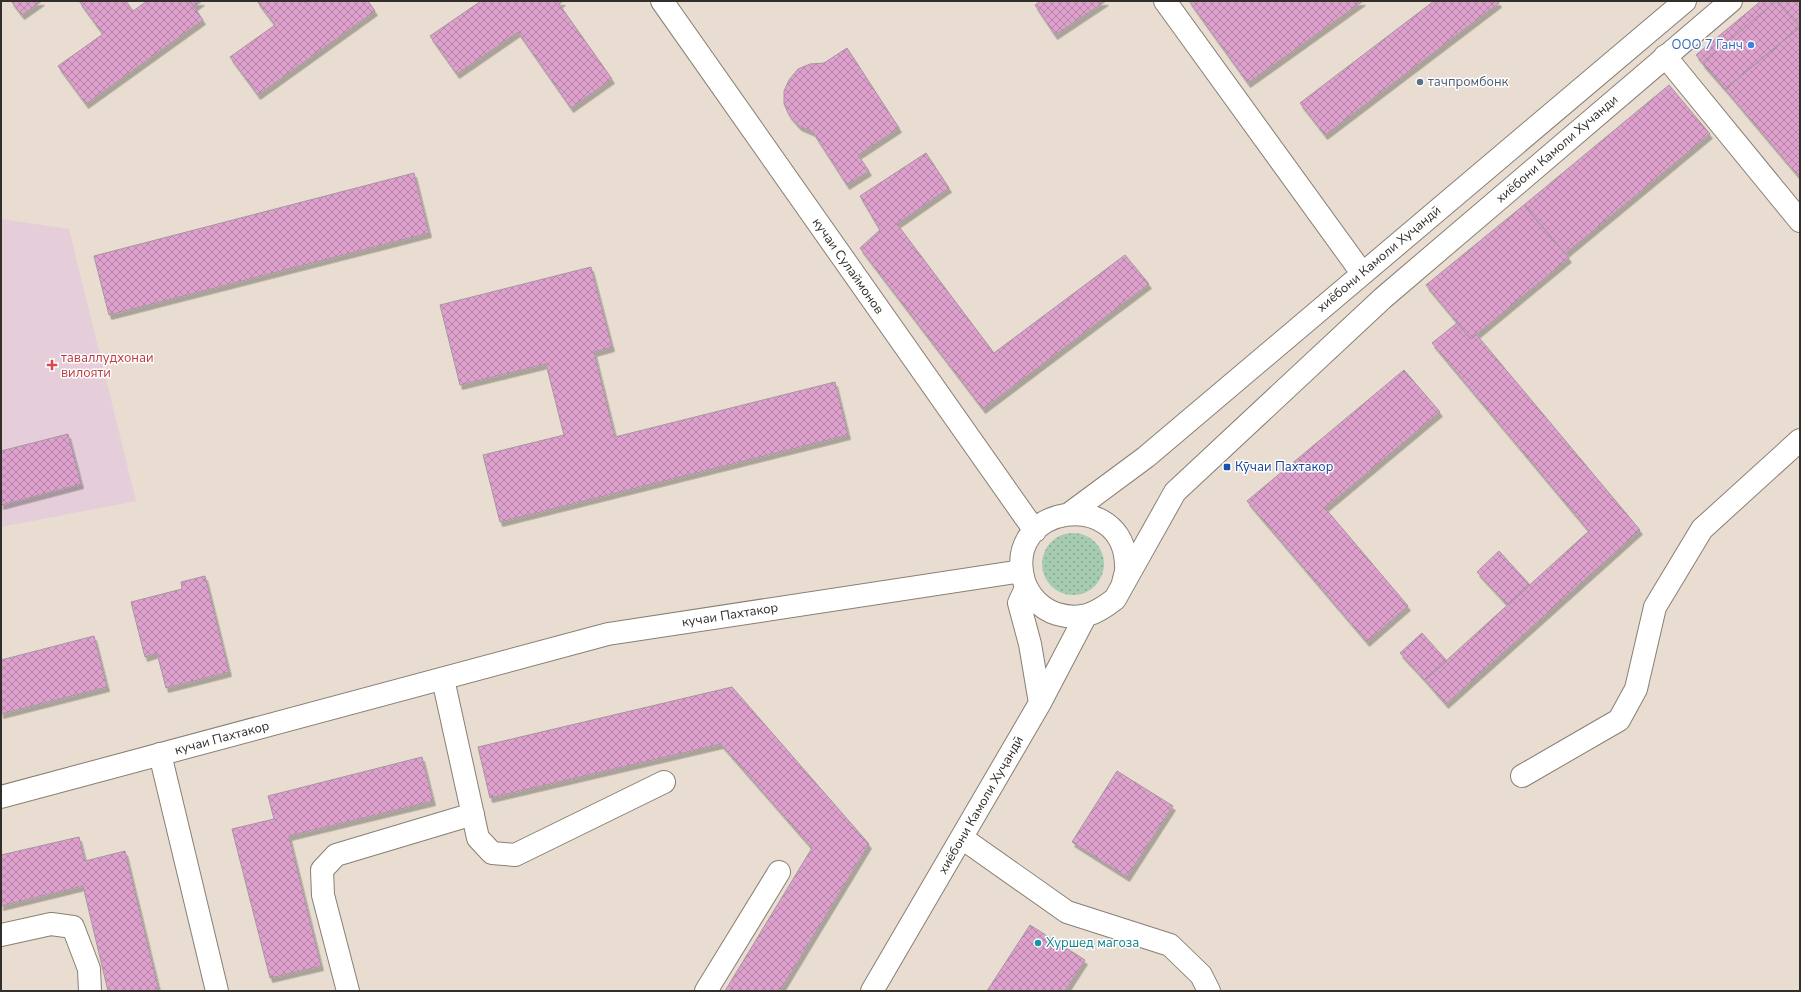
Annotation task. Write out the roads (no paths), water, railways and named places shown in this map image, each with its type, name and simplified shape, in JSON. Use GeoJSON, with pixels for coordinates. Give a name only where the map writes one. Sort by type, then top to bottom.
{"type":"FeatureCollection","features":[{"type":"Feature","properties":{"kind":"main road","name":"кучаи Сулаймонов"},"geometry":{"type":"LineString","coordinates":[[662,1],[1035,532]]}},
{"type":"Feature","properties":{"kind":"main road"},"geometry":{"type":"LineString","coordinates":[[1165,1],[1362,273]]}},
{"type":"Feature","properties":{"kind":"main road","name":"хиёбони Камоли Хуҷандӣ"},"geometry":{"type":"LineString","coordinates":[[1069,514],[1146,457],[1685,1]]}},
{"type":"Feature","properties":{"kind":"main road","name":"хиёбони Камоли Хучанди"},"geometry":{"type":"LineString","coordinates":[[1123,583],[1175,492],[1383,298],[1731,1]]}},
{"type":"Feature","properties":{"kind":"main road"},"geometry":{"type":"LineString","coordinates":[[1665,56],[1800,221]]}},
{"type":"Feature","properties":{"kind":"main road"},"geometry":{"type":"LineString","coordinates":[[1522,776],[1619,720],[1636,689],[1655,607],[1702,529],[1800,440]]}},
{"type":"Feature","properties":{"kind":"main road"},"geometry":{"type":"LineString","coordinates":[[1024,580],[1036,602],[1050,612],[1067,617],[1085,617],[1101,610],[1115,599],[1123,583],[1126,566],[1123,548],[1115,532],[1101,521],[1086,515],[1069,514],[1053,518],[1039,526],[1028,539],[1022,555],[1024,580],[1018,603],[1030,644],[1040,703]]}},
{"type":"Feature","properties":{"kind":"main road","name":"кучаи Пахтакор"},"geometry":{"type":"LineString","coordinates":[[1,797],[608,634],[1024,580]]}},
{"type":"Feature","properties":{"kind":"main road","name":"хиёбони Камоли Хуҷандӣ"},"geometry":{"type":"LineString","coordinates":[[872,991],[1040,703],[1085,617]]}},
{"type":"Feature","properties":{"kind":"main road"},"geometry":{"type":"LineString","coordinates":[[443,679],[478,838],[492,853],[515,855],[664,782]]}},
{"type":"Feature","properties":{"kind":"main road"},"geometry":{"type":"LineString","coordinates":[[160,754],[217,991]]}},
{"type":"Feature","properties":{"kind":"main road"},"geometry":{"type":"LineString","coordinates":[[348,991],[323,895],[322,870],[336,855],[473,814]]}},
{"type":"Feature","properties":{"kind":"main road"},"geometry":{"type":"LineString","coordinates":[[962,838],[1067,912],[1170,944],[1202,975],[1209,991]]}},
{"type":"Feature","properties":{"kind":"main road"},"geometry":{"type":"LineString","coordinates":[[706,991],[779,872]]}},
{"type":"Feature","properties":{"kind":"main road"},"geometry":{"type":"LineString","coordinates":[[1,935],[51,924],[73,927],[89,969],[90,991]]}},
{"type":"Feature","properties":{"kind":"place","name":"ООО 7 Ганч"},"geometry":{"type":"Point","coordinates":[1751,45]}},
{"type":"Feature","properties":{"kind":"place","name":"тачпромбонк"},"geometry":{"type":"Point","coordinates":[1420,82]}},
{"type":"Feature","properties":{"kind":"place","name":"таваллудхонаи вилояти"},"geometry":{"type":"Point","coordinates":[52,365]}},
{"type":"Feature","properties":{"kind":"place","name":"Кӯчаи Пахтакор"},"geometry":{"type":"Point","coordinates":[1227,467]}},
{"type":"Feature","properties":{"kind":"place","name":"Хуршед магоза"},"geometry":{"type":"Point","coordinates":[1038,943]}}]}
